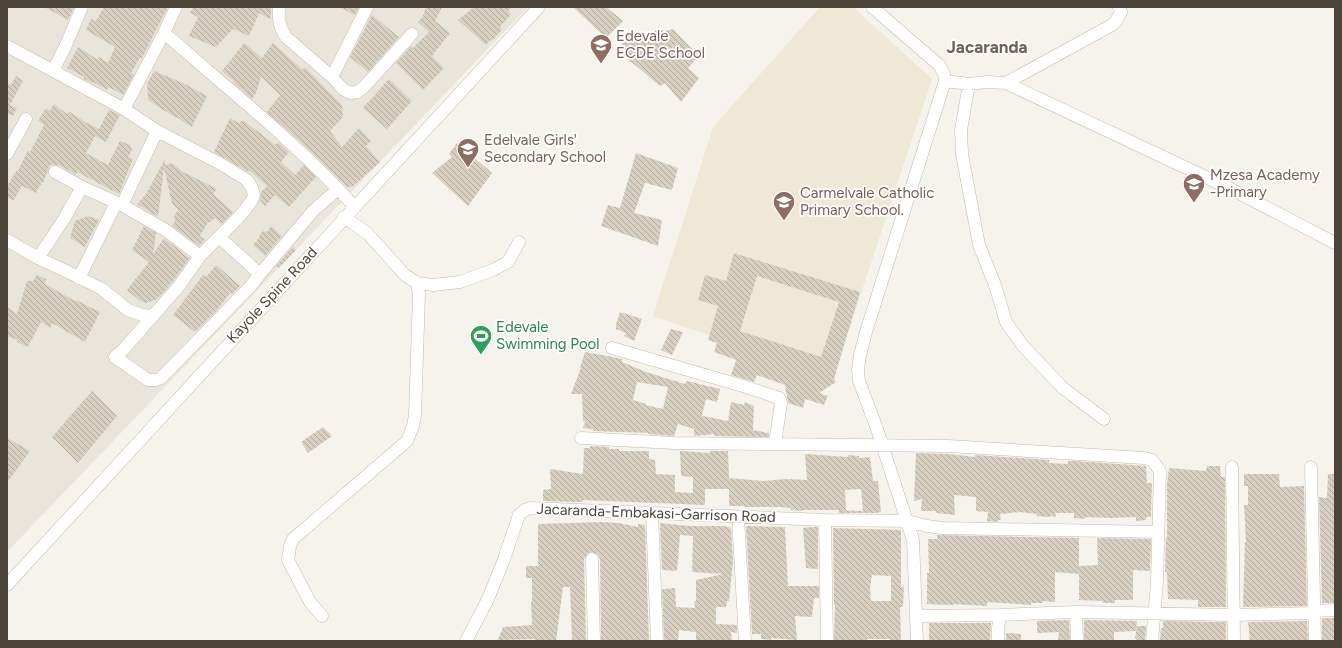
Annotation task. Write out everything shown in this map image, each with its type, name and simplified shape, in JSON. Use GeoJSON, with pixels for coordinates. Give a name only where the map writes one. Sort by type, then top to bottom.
{"type":"FeatureCollection","features":[{"type":"Feature","properties":{"kind":"street"},"geometry":{"type":"LineString","coordinates":[[53,71],[82,7]]}},
{"type":"Feature","properties":{"kind":"street"},"geometry":{"type":"LineString","coordinates":[[124,109],[176,7]]}},
{"type":"Feature","properties":{"kind":"street"},"geometry":{"type":"LineString","coordinates":[[279,7],[278,18],[281,28],[286,36],[332,77],[344,90],[351,93],[357,92],[364,87],[412,34]]}},
{"type":"Feature","properties":{"kind":"street"},"geometry":{"type":"LineString","coordinates":[[332,77],[367,7]]}},
{"type":"Feature","properties":{"kind":"street","name":"Kayole Spine Road"},"geometry":{"type":"LineString","coordinates":[[7,585],[538,7]]}},
{"type":"Feature","properties":{"kind":"street"},"geometry":{"type":"LineString","coordinates":[[872,7],[939,65],[944,74],[945,81],[860,355],[858,370],[859,381],[878,429],[913,540],[917,641]]}},
{"type":"Feature","properties":{"kind":"street"},"geometry":{"type":"LineString","coordinates":[[1006,83],[1112,25],[1121,12],[1119,7]]}},
{"type":"Feature","properties":{"kind":"street"},"geometry":{"type":"LineString","coordinates":[[164,33],[268,123],[354,206]]}},
{"type":"Feature","properties":{"kind":"street"},"geometry":{"type":"LineString","coordinates":[[7,46],[124,109],[157,131],[220,164],[247,180],[252,188],[254,194],[252,200],[235,221],[200,256],[178,286],[123,350],[115,357],[148,380],[151,381],[161,378],[250,287],[313,211],[338,189]]}},
{"type":"Feature","properties":{"kind":"street"},"geometry":{"type":"LineString","coordinates":[[945,81],[969,84],[987,82],[1006,83],[1229,188],[1335,243]]}},
{"type":"Feature","properties":{"kind":"street"},"geometry":{"type":"LineString","coordinates":[[969,84],[961,130],[962,154],[979,245],[995,285],[1006,322],[1023,346],[1063,388],[1104,419]]}},
{"type":"Feature","properties":{"kind":"street"},"geometry":{"type":"LineString","coordinates":[[7,154],[26,119]]}},
{"type":"Feature","properties":{"kind":"street"},"geometry":{"type":"LineString","coordinates":[[79,278],[157,131]]}},
{"type":"Feature","properties":{"kind":"street"},"geometry":{"type":"LineString","coordinates":[[55,172],[82,187],[119,204],[167,231],[200,256]]}},
{"type":"Feature","properties":{"kind":"street"},"geometry":{"type":"LineString","coordinates":[[38,258],[64,219],[82,187]]}},
{"type":"Feature","properties":{"kind":"street"},"geometry":{"type":"LineString","coordinates":[[344,217],[367,233],[405,275],[417,283],[433,285],[460,282],[493,270],[508,262],[519,242]]}},
{"type":"Feature","properties":{"kind":"street"},"geometry":{"type":"LineString","coordinates":[[219,237],[260,274]]}},
{"type":"Feature","properties":{"kind":"street"},"geometry":{"type":"LineString","coordinates":[[7,240],[38,258],[102,290],[128,310],[142,315],[152,316]]}},
{"type":"Feature","properties":{"kind":"street"},"geometry":{"type":"LineString","coordinates":[[322,616],[310,602],[288,560],[290,546],[293,539],[333,503],[368,476],[407,441],[413,426],[415,415],[417,283]]}},
{"type":"Feature","properties":{"kind":"street"},"geometry":{"type":"LineString","coordinates":[[612,348],[728,381],[779,398],[781,403],[775,444]]}},
{"type":"Feature","properties":{"kind":"street"},"geometry":{"type":"LineString","coordinates":[[581,438],[674,443],[882,444],[955,446],[1144,458],[1152,460],[1160,471],[1157,582],[1153,614],[1152,641]]}},
{"type":"Feature","properties":{"kind":"street"},"geometry":{"type":"LineString","coordinates":[[1232,467],[1234,641]]}},
{"type":"Feature","properties":{"kind":"street"},"geometry":{"type":"LineString","coordinates":[[1311,467],[1314,641]]}},
{"type":"Feature","properties":{"kind":"street","name":"Jacaranda-Embakasi-Garrison Road"},"geometry":{"type":"LineString","coordinates":[[466,641],[488,599],[503,562],[519,515],[530,508],[825,520],[908,521],[942,528],[1158,532]]}},
{"type":"Feature","properties":{"kind":"street"},"geometry":{"type":"LineString","coordinates":[[652,513],[657,641]]}},
{"type":"Feature","properties":{"kind":"street"},"geometry":{"type":"LineString","coordinates":[[738,517],[745,641]]}},
{"type":"Feature","properties":{"kind":"street"},"geometry":{"type":"LineString","coordinates":[[825,520],[827,641]]}},
{"type":"Feature","properties":{"kind":"street"},"geometry":{"type":"LineString","coordinates":[[592,559],[594,641]]}},
{"type":"Feature","properties":{"kind":"street"},"geometry":{"type":"LineString","coordinates":[[917,616],[1076,612],[1233,615],[1335,610]]}},
{"type":"Feature","properties":{"kind":"street"},"geometry":{"type":"LineString","coordinates":[[1076,612],[1077,641]]}},
{"type":"Feature","properties":{"kind":"street"},"geometry":{"type":"LineString","coordinates":[[998,641],[1000,615]]}},
{"type":"Feature","properties":{"kind":"shaded area"},"geometry":{"type":"Polygon","coordinates":[[[7,7],[528,7],[7,552],[7,7]]]}},
{"type":"Feature","properties":{"kind":"shaded area","name":"Carmelvale Catholic Primary School."},"geometry":{"type":"Polygon","coordinates":[[[820,7],[853,7],[932,79],[833,378],[653,316],[713,127],[820,7]]]}},
{"type":"Feature","properties":{"kind":"building"},"geometry":{"type":"Polygon","coordinates":[[[44,7],[74,7],[68,20],[44,7]]]}},
{"type":"Feature","properties":{"kind":"building"},"geometry":{"type":"Polygon","coordinates":[[[104,7],[168,7],[142,58],[140,58],[131,73],[134,75],[123,95],[108,87],[107,90],[93,82],[92,83],[67,68],[78,47],[95,58],[98,59],[99,57],[108,63],[115,47],[86,30],[91,19],[96,21],[104,7]]]}},
{"type":"Feature","properties":{"kind":"building"},"geometry":{"type":"Polygon","coordinates":[[[193,7],[271,7],[271,15],[270,19],[259,13],[249,36],[233,29],[216,47],[189,36],[198,17],[190,13],[193,7]]]}},
{"type":"Feature","properties":{"kind":"building"},"geometry":{"type":"Polygon","coordinates":[[[339,7],[359,7],[355,15],[339,7]]]}},
{"type":"Feature","properties":{"kind":"building"},"geometry":{"type":"Polygon","coordinates":[[[426,7],[442,7],[435,21],[450,33],[432,56],[444,68],[423,90],[396,63],[411,46],[413,48],[429,32],[418,22],[423,16],[426,7]]]}},
{"type":"Feature","properties":{"kind":"building"},"geometry":{"type":"Polygon","coordinates":[[[474,7],[512,7],[508,11],[511,14],[500,27],[502,29],[494,39],[489,41],[486,45],[458,20],[474,7]]]}},
{"type":"Feature","properties":{"kind":"building"},"geometry":{"type":"Polygon","coordinates":[[[573,7],[606,7],[623,21],[606,38],[573,7]]]}},
{"type":"Feature","properties":{"kind":"building"},"geometry":{"type":"Polygon","coordinates":[[[372,15],[399,37],[368,72],[350,57],[372,15]]]}},
{"type":"Feature","properties":{"kind":"building"},"geometry":{"type":"Polygon","coordinates":[[[657,29],[665,31],[673,29],[699,56],[688,68],[699,78],[681,102],[665,83],[660,86],[617,50],[629,34],[644,42],[657,29]]]}},
{"type":"Feature","properties":{"kind":"building"},"geometry":{"type":"Polygon","coordinates":[[[244,43],[262,58],[273,43],[303,70],[305,67],[342,105],[343,117],[330,131],[342,147],[359,128],[371,141],[366,146],[380,162],[352,187],[347,187],[267,112],[280,95],[261,77],[256,93],[252,99],[222,71],[244,43]]]}},
{"type":"Feature","properties":{"kind":"building"},"geometry":{"type":"Polygon","coordinates":[[[154,71],[183,83],[207,96],[192,127],[148,100],[147,84],[154,71]]]}},
{"type":"Feature","properties":{"kind":"building"},"geometry":{"type":"Polygon","coordinates":[[[16,76],[23,81],[10,105],[17,108],[13,116],[7,113],[7,83],[11,85],[16,76]]]}},
{"type":"Feature","properties":{"kind":"building"},"geometry":{"type":"Polygon","coordinates":[[[389,79],[412,101],[387,129],[363,108],[389,79]]]}},
{"type":"Feature","properties":{"kind":"building"},"geometry":{"type":"Polygon","coordinates":[[[54,104],[67,114],[68,111],[99,129],[109,110],[120,115],[106,142],[95,136],[86,153],[108,165],[120,141],[130,145],[132,150],[128,157],[133,159],[119,194],[77,172],[76,175],[59,165],[50,165],[43,183],[42,182],[36,193],[22,186],[13,201],[7,197],[7,186],[17,170],[18,171],[28,150],[30,152],[44,125],[38,121],[46,108],[50,111],[54,104]]]}},
{"type":"Feature","properties":{"kind":"building"},"geometry":{"type":"Polygon","coordinates":[[[230,118],[239,123],[243,120],[275,145],[278,142],[289,152],[281,162],[295,175],[304,165],[316,177],[289,207],[275,195],[265,206],[260,200],[261,192],[267,186],[249,170],[248,172],[214,152],[230,118]]]}},
{"type":"Feature","properties":{"kind":"building"},"geometry":{"type":"Polygon","coordinates":[[[457,143],[492,173],[468,206],[432,173],[452,157],[449,154],[457,143]]]}},
{"type":"Feature","properties":{"kind":"building"},"geometry":{"type":"Polygon","coordinates":[[[636,153],[678,168],[672,190],[645,183],[634,213],[662,220],[658,246],[601,226],[608,205],[620,208],[636,153]]]}},
{"type":"Feature","properties":{"kind":"building"},"geometry":{"type":"Polygon","coordinates":[[[165,159],[165,165],[172,163],[183,172],[217,189],[213,194],[233,212],[222,224],[215,218],[207,224],[200,236],[205,240],[199,246],[172,226],[175,221],[174,216],[178,210],[172,203],[164,168],[158,217],[137,204],[146,194],[165,159]]]}},
{"type":"Feature","properties":{"kind":"building"},"geometry":{"type":"Polygon","coordinates":[[[88,216],[99,220],[85,247],[70,238],[75,221],[88,216]]]}},
{"type":"Feature","properties":{"kind":"building"},"geometry":{"type":"Polygon","coordinates":[[[144,226],[156,233],[153,254],[164,238],[189,259],[162,294],[155,300],[146,303],[140,301],[127,290],[149,262],[132,250],[144,226]]]}},
{"type":"Feature","properties":{"kind":"building"},"geometry":{"type":"Polygon","coordinates":[[[271,226],[282,236],[265,256],[253,245],[259,238],[260,234],[263,231],[267,232],[271,226]]]}},
{"type":"Feature","properties":{"kind":"building"},"geometry":{"type":"Polygon","coordinates":[[[293,247],[296,250],[279,268],[276,266],[293,247]]]}},
{"type":"Feature","properties":{"kind":"building"},"geometry":{"type":"Polygon","coordinates":[[[734,253],[860,292],[834,379],[836,382],[819,393],[828,396],[824,405],[805,399],[803,408],[788,403],[785,385],[757,375],[754,382],[731,375],[736,360],[714,352],[717,343],[708,340],[718,306],[698,300],[705,275],[726,281],[734,253]],[[757,276],[740,331],[821,357],[839,302],[757,276]]]}},
{"type":"Feature","properties":{"kind":"building"},"geometry":{"type":"Polygon","coordinates":[[[216,265],[240,286],[232,294],[230,293],[217,310],[195,332],[173,315],[203,275],[206,277],[216,265]]]}},
{"type":"Feature","properties":{"kind":"building"},"geometry":{"type":"Polygon","coordinates":[[[37,275],[46,279],[45,284],[75,301],[76,300],[100,312],[85,342],[52,323],[50,328],[41,322],[28,347],[17,342],[18,340],[7,336],[7,307],[17,314],[27,281],[33,281],[37,275]]]}},
{"type":"Feature","properties":{"kind":"building"},"geometry":{"type":"Polygon","coordinates":[[[620,312],[642,319],[634,341],[624,336],[626,333],[616,329],[620,312]]]}},
{"type":"Feature","properties":{"kind":"building"},"geometry":{"type":"Polygon","coordinates":[[[671,329],[683,332],[672,355],[661,350],[671,329]]]}},
{"type":"Feature","properties":{"kind":"building"},"geometry":{"type":"Polygon","coordinates":[[[585,352],[623,359],[622,362],[646,372],[685,384],[687,381],[720,389],[717,402],[706,399],[703,416],[728,421],[731,402],[744,405],[745,402],[754,406],[753,430],[769,433],[769,437],[714,436],[714,434],[694,436],[694,429],[678,424],[674,436],[648,433],[593,431],[593,429],[583,428],[585,422],[583,421],[582,394],[571,394],[585,352]],[[637,382],[633,400],[646,404],[645,405],[663,409],[668,387],[637,382]]]}},
{"type":"Feature","properties":{"kind":"building"},"geometry":{"type":"Polygon","coordinates":[[[92,391],[117,416],[78,463],[52,437],[92,391]]]}},
{"type":"Feature","properties":{"kind":"building"},"geometry":{"type":"Polygon","coordinates":[[[323,427],[332,436],[308,453],[301,442],[323,427]]]}},
{"type":"Feature","properties":{"kind":"building"},"geometry":{"type":"Polygon","coordinates":[[[7,438],[30,451],[7,483],[7,438]]]}},
{"type":"Feature","properties":{"kind":"building"},"geometry":{"type":"Polygon","coordinates":[[[590,446],[609,447],[609,449],[619,449],[619,451],[649,451],[649,459],[655,460],[656,474],[675,475],[675,492],[693,493],[693,477],[681,476],[680,451],[710,453],[710,451],[728,451],[729,478],[763,481],[786,479],[807,480],[805,454],[848,457],[848,455],[859,456],[859,458],[870,457],[873,481],[878,481],[881,512],[839,513],[839,510],[802,510],[803,511],[779,507],[729,506],[729,489],[705,489],[705,505],[583,500],[583,502],[543,501],[543,490],[551,489],[550,469],[583,474],[584,448],[590,448],[590,446]],[[861,489],[845,490],[846,510],[839,510],[863,511],[861,489]]]}},
{"type":"Feature","properties":{"kind":"building"},"geometry":{"type":"Polygon","coordinates":[[[916,453],[1049,460],[1049,463],[1068,464],[1068,461],[1074,461],[1146,466],[1147,483],[1152,483],[1151,517],[1146,517],[1146,520],[1136,521],[1136,517],[1085,517],[1085,519],[1074,518],[1074,513],[1055,513],[1056,517],[1050,517],[1020,512],[1000,514],[1001,520],[998,520],[998,522],[987,521],[988,512],[976,511],[976,497],[954,495],[955,515],[936,513],[936,511],[921,511],[922,499],[914,501],[916,453]]]}},
{"type":"Feature","properties":{"kind":"building"},"geometry":{"type":"Polygon","coordinates":[[[1207,466],[1220,466],[1221,477],[1225,477],[1226,607],[1198,607],[1198,600],[1168,599],[1167,572],[1165,572],[1167,538],[1167,484],[1169,468],[1206,471],[1207,466]]]}},
{"type":"Feature","properties":{"kind":"building"},"geometry":{"type":"Polygon","coordinates":[[[1244,474],[1279,474],[1280,487],[1304,486],[1307,606],[1243,607],[1246,542],[1244,505],[1248,505],[1248,486],[1244,486],[1244,474]]]}},
{"type":"Feature","properties":{"kind":"building"},"geometry":{"type":"Polygon","coordinates":[[[1328,474],[1335,474],[1335,603],[1322,603],[1319,497],[1327,498],[1328,474]]]}},
{"type":"Feature","properties":{"kind":"building"},"geometry":{"type":"Polygon","coordinates":[[[601,522],[618,523],[638,527],[638,524],[645,525],[649,641],[601,641],[600,559],[598,555],[592,552],[588,553],[584,559],[586,640],[572,640],[570,587],[563,587],[556,641],[534,641],[535,639],[498,640],[503,627],[532,625],[532,578],[526,578],[526,566],[538,566],[538,524],[601,522]]]}},
{"type":"Feature","properties":{"kind":"building"},"geometry":{"type":"Polygon","coordinates":[[[660,523],[689,526],[725,526],[731,528],[733,562],[729,601],[727,601],[726,607],[716,607],[716,624],[737,625],[737,633],[731,632],[732,641],[696,641],[696,632],[679,630],[678,641],[664,641],[662,589],[675,588],[676,607],[695,608],[694,601],[696,601],[696,580],[723,574],[692,572],[693,536],[680,535],[677,571],[662,570],[660,523]]]}},
{"type":"Feature","properties":{"kind":"building"},"geometry":{"type":"Polygon","coordinates":[[[746,526],[785,527],[788,586],[819,586],[819,598],[814,598],[812,617],[795,616],[797,640],[771,638],[771,640],[761,639],[761,634],[752,634],[746,526]]]}},
{"type":"Feature","properties":{"kind":"building"},"geometry":{"type":"Polygon","coordinates":[[[818,527],[818,569],[806,568],[803,528],[818,527]]]}},
{"type":"Feature","properties":{"kind":"building"},"geometry":{"type":"Polygon","coordinates":[[[833,528],[901,530],[901,587],[904,587],[903,607],[900,607],[901,641],[890,641],[890,639],[867,639],[867,641],[834,640],[833,528]],[[872,575],[870,588],[871,601],[891,601],[891,576],[872,575]]]}},
{"type":"Feature","properties":{"kind":"building"},"geometry":{"type":"Polygon","coordinates":[[[937,535],[1079,538],[1079,566],[1098,565],[1097,538],[1151,539],[1150,571],[1133,570],[1133,600],[1115,600],[1115,603],[1079,600],[1079,574],[1055,572],[1055,602],[1043,601],[1043,603],[1031,603],[1031,605],[987,602],[987,606],[927,604],[927,573],[929,573],[928,539],[937,539],[937,535]]]}},
{"type":"Feature","properties":{"kind":"building"},"geometry":{"type":"Polygon","coordinates":[[[1322,618],[1335,618],[1335,641],[1322,641],[1322,618]]]}},
{"type":"Feature","properties":{"kind":"building"},"geometry":{"type":"Polygon","coordinates":[[[1069,620],[1070,641],[1058,641],[1059,632],[1037,633],[1037,621],[1069,620]]]}},
{"type":"Feature","properties":{"kind":"building"},"geometry":{"type":"Polygon","coordinates":[[[1084,620],[1137,621],[1136,631],[1114,632],[1114,641],[1084,641],[1084,620]]]}},
{"type":"Feature","properties":{"kind":"building"},"geometry":{"type":"Polygon","coordinates":[[[1163,621],[1226,622],[1226,641],[1160,641],[1163,621]]]}},
{"type":"Feature","properties":{"kind":"building"},"geometry":{"type":"Polygon","coordinates":[[[1307,621],[1308,641],[1250,641],[1248,622],[1307,621]]]}},
{"type":"Feature","properties":{"kind":"building"},"geometry":{"type":"Polygon","coordinates":[[[929,623],[991,623],[990,641],[929,641],[929,623]]]}},
{"type":"Feature","properties":{"kind":"building"},"geometry":{"type":"Polygon","coordinates":[[[1137,626],[1146,626],[1145,641],[1137,641],[1135,638],[1137,626]]]}},
{"type":"Feature","properties":{"kind":"building"},"geometry":{"type":"Polygon","coordinates":[[[1006,633],[1021,634],[1021,641],[1006,641],[1006,633]]]}},
{"type":"Feature","properties":{"kind":"place","name":"Edevale ECDE School"},"geometry":{"type":"Point","coordinates":[601,64]}},
{"type":"Feature","properties":{"kind":"place","name":"Edelvale Girls' Secondary School"},"geometry":{"type":"Point","coordinates":[468,168]}},
{"type":"Feature","properties":{"kind":"place","name":"Mzesa Academy -Primary"},"geometry":{"type":"Point","coordinates":[1194,204]}},
{"type":"Feature","properties":{"kind":"place","name":"Carmelvale Catholic Primary School."},"geometry":{"type":"Point","coordinates":[784,222]}},
{"type":"Feature","properties":{"kind":"place","name":"Edevale Swimming Pool"},"geometry":{"type":"Point","coordinates":[481,356]}},
{"type":"Feature","properties":{"kind":"district","name":"Jacaranda"},"geometry":{"type":"Point","coordinates":[987,47]}}]}
